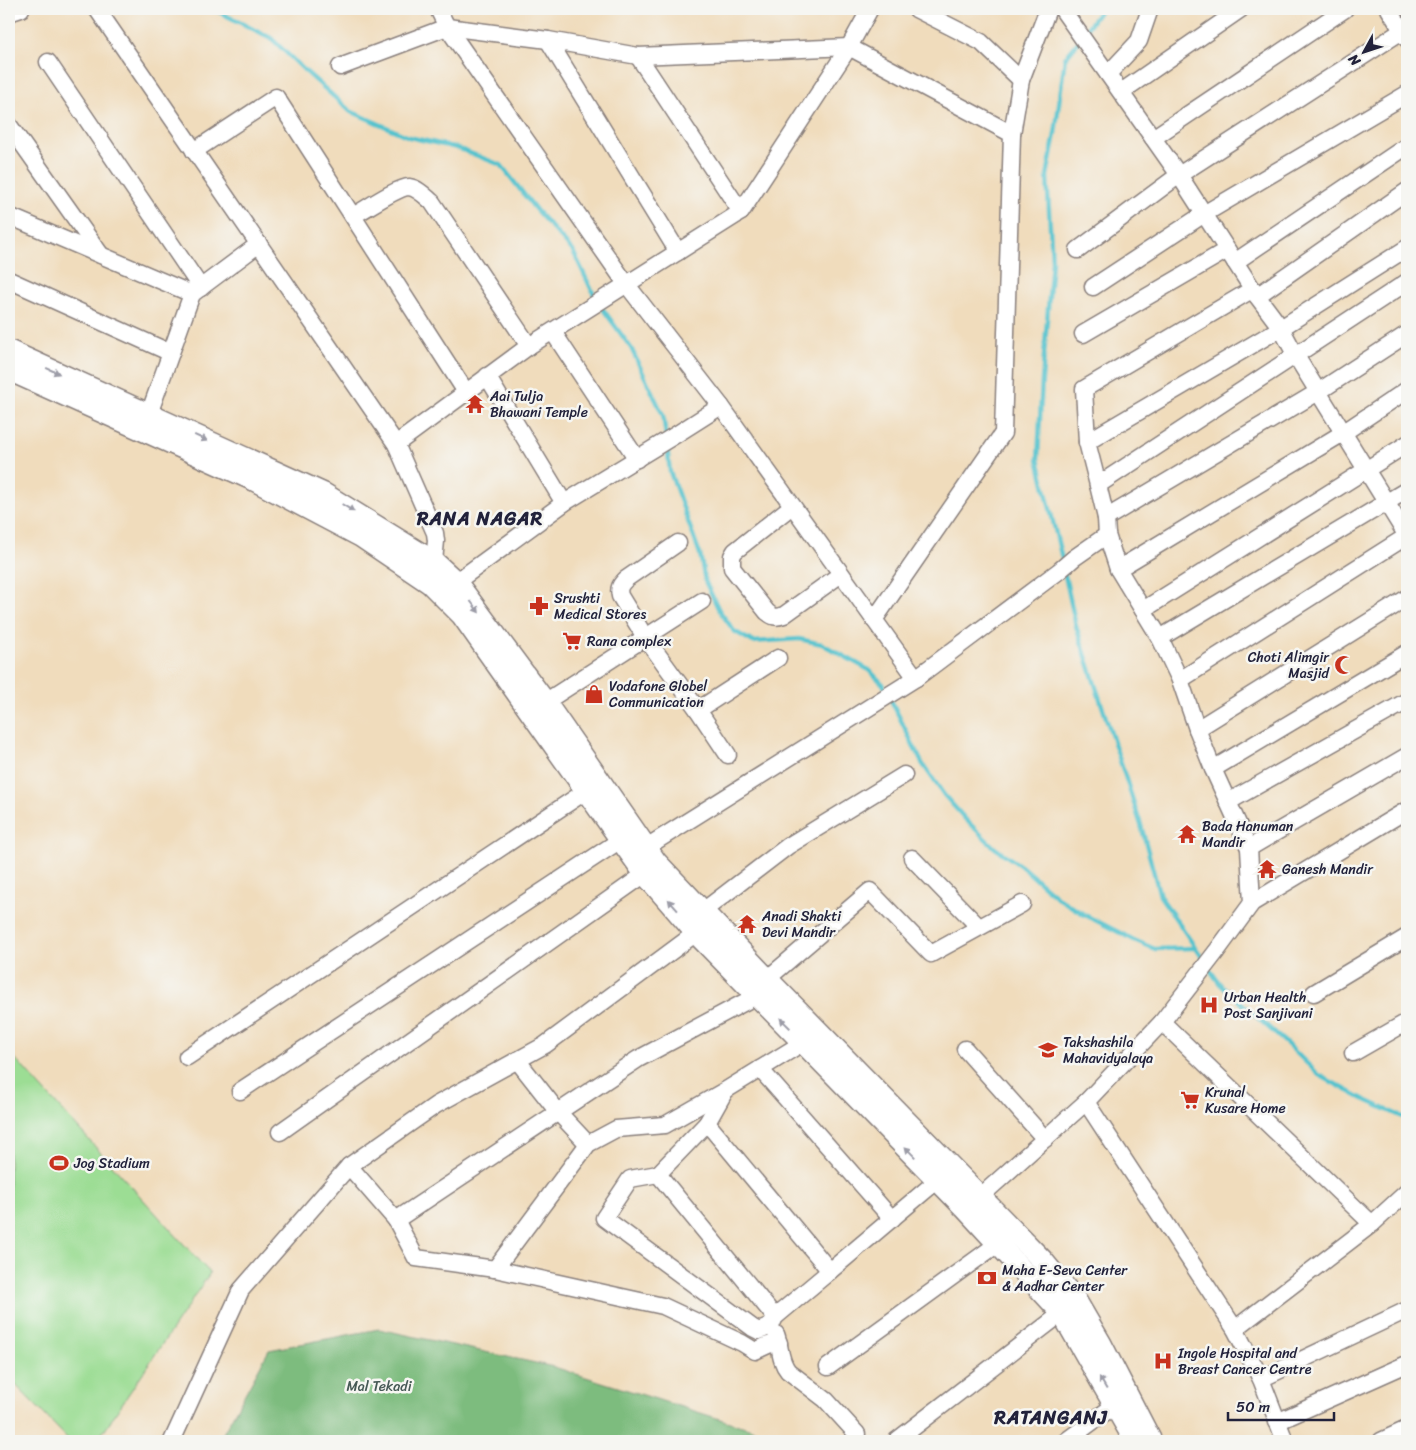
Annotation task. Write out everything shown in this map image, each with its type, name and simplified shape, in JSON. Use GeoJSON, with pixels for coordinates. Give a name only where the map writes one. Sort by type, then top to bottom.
{"type":"FeatureCollection","features":[{"type":"Feature","properties":{"kind":"main road"},"geometry":{"type":"LineString","coordinates":[[9,351],[324,494],[434,562],[456,582],[545,702],[634,843],[646,874],[696,933],[762,987],[1006,1238],[1062,1313],[1135,1441]]}},
{"type":"Feature","properties":{"kind":"main road"},"geometry":{"type":"LineString","coordinates":[[9,370],[254,480],[362,537],[430,583],[462,615],[586,790],[634,843],[656,862],[703,911],[804,1042],[944,1174]]}},
{"type":"Feature","properties":{"kind":"main road"},"geometry":{"type":"LineString","coordinates":[[1006,1238],[1042,1260],[1076,1301],[1101,1344],[1151,1441]]}},
{"type":"Feature","properties":{"kind":"street"},"geometry":{"type":"LineString","coordinates":[[9,13],[20,9]]}},
{"type":"Feature","properties":{"kind":"street"},"geometry":{"type":"LineString","coordinates":[[97,9],[396,444],[435,533],[434,562],[430,583]]}},
{"type":"Feature","properties":{"kind":"street"},"geometry":{"type":"LineString","coordinates":[[438,9],[447,27],[627,284],[720,406],[874,620],[910,681]]}},
{"type":"Feature","properties":{"kind":"street"},"geometry":{"type":"LineString","coordinates":[[396,444],[529,346],[740,212],[849,47],[870,9]]}},
{"type":"Feature","properties":{"kind":"street"},"geometry":{"type":"LineString","coordinates":[[916,9],[981,42],[1021,80]]}},
{"type":"Feature","properties":{"kind":"street"},"geometry":{"type":"LineString","coordinates":[[1104,69],[1139,41],[1150,9]]}},
{"type":"Feature","properties":{"kind":"street"},"geometry":{"type":"LineString","coordinates":[[1121,92],[1241,9]]}},
{"type":"Feature","properties":{"kind":"street"},"geometry":{"type":"LineString","coordinates":[[1153,138],[1345,9]]}},
{"type":"Feature","properties":{"kind":"street"},"geometry":{"type":"LineString","coordinates":[[874,620],[1003,432],[1012,134],[1021,80],[1058,10],[1104,69],[1180,175],[1231,256],[1281,328],[1296,356],[1407,536],[1180,680]]}},
{"type":"Feature","properties":{"kind":"street"},"geometry":{"type":"LineString","coordinates":[[1078,250],[1180,175],[1401,23]]}},
{"type":"Feature","properties":{"kind":"street"},"geometry":{"type":"LineString","coordinates":[[340,67],[447,27],[548,40],[638,56],[849,47],[1012,134]]}},
{"type":"Feature","properties":{"kind":"street"},"geometry":{"type":"LineString","coordinates":[[548,40],[678,252]]}},
{"type":"Feature","properties":{"kind":"street"},"geometry":{"type":"LineString","coordinates":[[638,56],[740,212]]}},
{"type":"Feature","properties":{"kind":"street"},"geometry":{"type":"LineString","coordinates":[[48,62],[197,291]]}},
{"type":"Feature","properties":{"kind":"street"},"geometry":{"type":"LineString","coordinates":[[1093,287],[1204,214],[1407,94]]}},
{"type":"Feature","properties":{"kind":"street"},"geometry":{"type":"LineString","coordinates":[[194,151],[276,97],[466,392]]}},
{"type":"Feature","properties":{"kind":"street"},"geometry":{"type":"LineString","coordinates":[[9,125],[101,255]]}},
{"type":"Feature","properties":{"kind":"street"},"geometry":{"type":"LineString","coordinates":[[1083,334],[1231,256],[1407,146]]}},
{"type":"Feature","properties":{"kind":"street"},"geometry":{"type":"LineString","coordinates":[[353,216],[398,190],[409,187],[420,191],[432,202],[529,346]]}},
{"type":"Feature","properties":{"kind":"street"},"geometry":{"type":"LineString","coordinates":[[1252,903],[1249,848],[1213,769],[1180,680],[1160,638],[1118,569],[1107,535],[1106,518],[1087,442],[1084,388],[1255,292],[1407,191]]}},
{"type":"Feature","properties":{"kind":"street"},"geometry":{"type":"LineString","coordinates":[[9,216],[101,255],[197,291]]}},
{"type":"Feature","properties":{"kind":"street"},"geometry":{"type":"LineString","coordinates":[[149,414],[197,291],[258,244]]}},
{"type":"Feature","properties":{"kind":"street"},"geometry":{"type":"LineString","coordinates":[[1087,442],[1281,328],[1407,248]]}},
{"type":"Feature","properties":{"kind":"street"},"geometry":{"type":"LineString","coordinates":[[9,280],[171,354]]}},
{"type":"Feature","properties":{"kind":"street"},"geometry":{"type":"LineString","coordinates":[[1098,485],[1407,282]]}},
{"type":"Feature","properties":{"kind":"street"},"geometry":{"type":"LineString","coordinates":[[552,332],[637,459]]}},
{"type":"Feature","properties":{"kind":"street"},"geometry":{"type":"LineString","coordinates":[[1106,518],[1318,392],[1407,334]]}},
{"type":"Feature","properties":{"kind":"street"},"geometry":{"type":"LineString","coordinates":[[487,376],[564,503]]}},
{"type":"Feature","properties":{"kind":"street"},"geometry":{"type":"LineString","coordinates":[[1118,569],[1343,432],[1407,390]]}},
{"type":"Feature","properties":{"kind":"street"},"geometry":{"type":"LineString","coordinates":[[456,582],[564,503],[720,406]]}},
{"type":"Feature","properties":{"kind":"street"},"geometry":{"type":"LineString","coordinates":[[1143,610],[1407,444]]}},
{"type":"Feature","properties":{"kind":"street"},"geometry":{"type":"LineString","coordinates":[[1160,638],[1407,490]]}},
{"type":"Feature","properties":{"kind":"street"},"geometry":{"type":"LineString","coordinates":[[792,506],[735,551],[732,556],[732,568],[767,612],[772,616],[778,617],[784,615],[841,574]]}},
{"type":"Feature","properties":{"kind":"street"},"geometry":{"type":"LineString","coordinates":[[240,1091],[634,843],[874,704],[910,681],[1107,535]]}},
{"type":"Feature","properties":{"kind":"street"},"geometry":{"type":"LineString","coordinates":[[678,542],[626,579],[618,589],[620,596],[645,637],[728,755]]}},
{"type":"Feature","properties":{"kind":"street"},"geometry":{"type":"LineString","coordinates":[[1197,729],[1407,598]]}},
{"type":"Feature","properties":{"kind":"street"},"geometry":{"type":"LineString","coordinates":[[545,702],[702,601]]}},
{"type":"Feature","properties":{"kind":"street"},"geometry":{"type":"LineString","coordinates":[[1213,769],[1407,653]]}},
{"type":"Feature","properties":{"kind":"street"},"geometry":{"type":"LineString","coordinates":[[698,710],[778,658]]}},
{"type":"Feature","properties":{"kind":"street"},"geometry":{"type":"LineString","coordinates":[[1228,802],[1407,701]]}},
{"type":"Feature","properties":{"kind":"street"},"geometry":{"type":"LineString","coordinates":[[1249,848],[1407,756]]}},
{"type":"Feature","properties":{"kind":"street"},"geometry":{"type":"LineString","coordinates":[[703,911],[788,846],[904,775]]}},
{"type":"Feature","properties":{"kind":"street"},"geometry":{"type":"LineString","coordinates":[[187,1058],[586,790]]}},
{"type":"Feature","properties":{"kind":"street"},"geometry":{"type":"LineString","coordinates":[[973,1203],[1086,1102],[1162,1022],[1252,903],[1407,810]]}},
{"type":"Feature","properties":{"kind":"street"},"geometry":{"type":"LineString","coordinates":[[912,858],[979,927]]}},
{"type":"Feature","properties":{"kind":"street"},"geometry":{"type":"LineString","coordinates":[[280,1132],[646,874]]}},
{"type":"Feature","properties":{"kind":"street"},"geometry":{"type":"LineString","coordinates":[[396,1220],[638,1059],[762,987],[870,891],[931,954],[1022,904]]}},
{"type":"Feature","properties":{"kind":"street"},"geometry":{"type":"LineString","coordinates":[[172,1441],[241,1290],[349,1166],[436,1105],[544,1045],[696,933]]}},
{"type":"Feature","properties":{"kind":"street"},"geometry":{"type":"LineString","coordinates":[[1314,993],[1407,938]]}},
{"type":"Feature","properties":{"kind":"street"},"geometry":{"type":"LineString","coordinates":[[1162,1022],[1372,1224]]}},
{"type":"Feature","properties":{"kind":"street"},"geometry":{"type":"LineString","coordinates":[[1353,1053],[1407,1022]]}},
{"type":"Feature","properties":{"kind":"street"},"geometry":{"type":"LineString","coordinates":[[495,1269],[588,1144],[616,1129],[665,1125],[804,1042]]}},
{"type":"Feature","properties":{"kind":"street"},"geometry":{"type":"LineString","coordinates":[[965,1049],[1045,1139]]}},
{"type":"Feature","properties":{"kind":"street"},"geometry":{"type":"LineString","coordinates":[[517,1060],[558,1112],[588,1144]]}},
{"type":"Feature","properties":{"kind":"street"},"geometry":{"type":"LineString","coordinates":[[760,1069],[892,1219]]}},
{"type":"Feature","properties":{"kind":"street"},"geometry":{"type":"LineString","coordinates":[[726,1090],[707,1123],[658,1174],[630,1179],[604,1218],[759,1331],[773,1322],[944,1174]]}},
{"type":"Feature","properties":{"kind":"street"},"geometry":{"type":"LineString","coordinates":[[1086,1102],[1235,1328],[1261,1379],[1285,1441]]}},
{"type":"Feature","properties":{"kind":"street"},"geometry":{"type":"LineString","coordinates":[[707,1123],[830,1271]]}},
{"type":"Feature","properties":{"kind":"street"},"geometry":{"type":"LineString","coordinates":[[349,1166],[396,1220],[416,1258],[495,1269],[663,1306],[742,1343],[753,1351],[758,1351],[768,1344],[779,1343]]}},
{"type":"Feature","properties":{"kind":"street"},"geometry":{"type":"LineString","coordinates":[[658,1174],[773,1322],[782,1361],[788,1371],[826,1400],[857,1434]]}},
{"type":"Feature","properties":{"kind":"street"},"geometry":{"type":"LineString","coordinates":[[1235,1328],[1372,1224],[1407,1192]]}},
{"type":"Feature","properties":{"kind":"street"},"geometry":{"type":"LineString","coordinates":[[828,1366],[1006,1238]]}},
{"type":"Feature","properties":{"kind":"street"},"geometry":{"type":"LineString","coordinates":[[1261,1379],[1407,1310]]}},
{"type":"Feature","properties":{"kind":"street"},"geometry":{"type":"LineString","coordinates":[[896,1441],[1062,1313]]}},
{"type":"Feature","properties":{"kind":"street"},"geometry":{"type":"LineString","coordinates":[[1277,1422],[1407,1364]]}},
{"type":"Feature","properties":{"kind":"street"},"geometry":{"type":"LineString","coordinates":[[1066,1441],[1115,1405]]}},
{"type":"Feature","properties":{"kind":"street"},"geometry":{"type":"LineString","coordinates":[[1381,1441],[1407,1429]]}},
{"type":"Feature","properties":{"kind":"green space","name":"Jog Stadium"},"geometry":{"type":"Polygon","coordinates":[[[9,1052],[210,1273],[97,1441],[70,1441],[9,1378],[9,1052]]]}},
{"type":"Feature","properties":{"kind":"green space","name":"Mal Tekadi"},"geometry":{"type":"Polygon","coordinates":[[[379,1329],[554,1367],[790,1441],[219,1441],[269,1350],[379,1329]]]}},
{"type":"Feature","properties":{"kind":"waterway"},"geometry":{"type":"LineString","coordinates":[[213,9],[271,38],[350,111],[409,137],[457,148],[501,165],[536,210],[573,251],[596,299]]}},
{"type":"Feature","properties":{"kind":"waterway"},"geometry":{"type":"LineString","coordinates":[[1083,34],[1101,9]]}},
{"type":"Feature","properties":{"kind":"waterway"},"geometry":{"type":"LineString","coordinates":[[1063,563],[1038,459],[1042,379],[1052,261],[1047,176],[1055,134],[1065,58],[1079,41]]}},
{"type":"Feature","properties":{"kind":"waterway"},"geometry":{"type":"LineString","coordinates":[[600,305],[631,348],[663,415],[666,437]]}},
{"type":"Feature","properties":{"kind":"waterway"},"geometry":{"type":"LineString","coordinates":[[667,445],[670,472],[700,554],[705,581],[719,610],[734,631],[753,642],[799,639],[822,644],[869,670],[883,684],[922,763],[944,795],[995,848],[1021,866],[1058,898],[1085,915],[1134,940],[1155,949],[1195,948]]}},
{"type":"Feature","properties":{"kind":"waterway"},"geometry":{"type":"LineString","coordinates":[[1064,571],[1076,626],[1141,825],[1160,896],[1204,960]]}},
{"type":"Feature","properties":{"kind":"waterway"},"geometry":{"type":"LineString","coordinates":[[1208,967],[1220,984],[1319,1075],[1363,1099],[1407,1119]]}},
{"type":"Feature","properties":{"kind":"place","name":"Aai Tulja Bhawani Temple"},"geometry":{"type":"Point","coordinates":[475,404]}},
{"type":"Feature","properties":{"kind":"place","name":"Srushti Medical Stores"},"geometry":{"type":"Point","coordinates":[539,606]}},
{"type":"Feature","properties":{"kind":"place","name":"Rana complex"},"geometry":{"type":"Point","coordinates":[572,641]}},
{"type":"Feature","properties":{"kind":"place","name":"Choti Alimgir Masjid"},"geometry":{"type":"Point","coordinates":[1344,665]}},
{"type":"Feature","properties":{"kind":"place","name":"Vodafone Globel Communication"},"geometry":{"type":"Point","coordinates":[594,694]}},
{"type":"Feature","properties":{"kind":"place","name":"Bada Hanuman Mandir"},"geometry":{"type":"Point","coordinates":[1187,834]}},
{"type":"Feature","properties":{"kind":"place","name":"Ganesh Mandir"},"geometry":{"type":"Point","coordinates":[1267,869]}},
{"type":"Feature","properties":{"kind":"place","name":"Anadi Shakti Devi Mandir"},"geometry":{"type":"Point","coordinates":[747,924]}},
{"type":"Feature","properties":{"kind":"place","name":"Urban Health Post Sanjivani"},"geometry":{"type":"Point","coordinates":[1209,1005]}},
{"type":"Feature","properties":{"kind":"place","name":"Takshashila Mahavidyalaya"},"geometry":{"type":"Point","coordinates":[1048,1050]}},
{"type":"Feature","properties":{"kind":"place","name":"Krunal Kusare Home"},"geometry":{"type":"Point","coordinates":[1190,1100]}},
{"type":"Feature","properties":{"kind":"place","name":"Jog Stadium"},"geometry":{"type":"Point","coordinates":[59,1163]}},
{"type":"Feature","properties":{"kind":"place","name":"Maha E-Seva Center & Aadhar Center"},"geometry":{"type":"Point","coordinates":[987,1278]}},
{"type":"Feature","properties":{"kind":"place","name":"Ingole Hospital and Breast Cancer Centre"},"geometry":{"type":"Point","coordinates":[1163,1361]}},
{"type":"Feature","properties":{"kind":"district","name":"RANA NAGAR"},"geometry":{"type":"Point","coordinates":[480,518]}},
{"type":"Feature","properties":{"kind":"district","name":"RATANGANJ"},"geometry":{"type":"Point","coordinates":[1051,1417]}}]}
